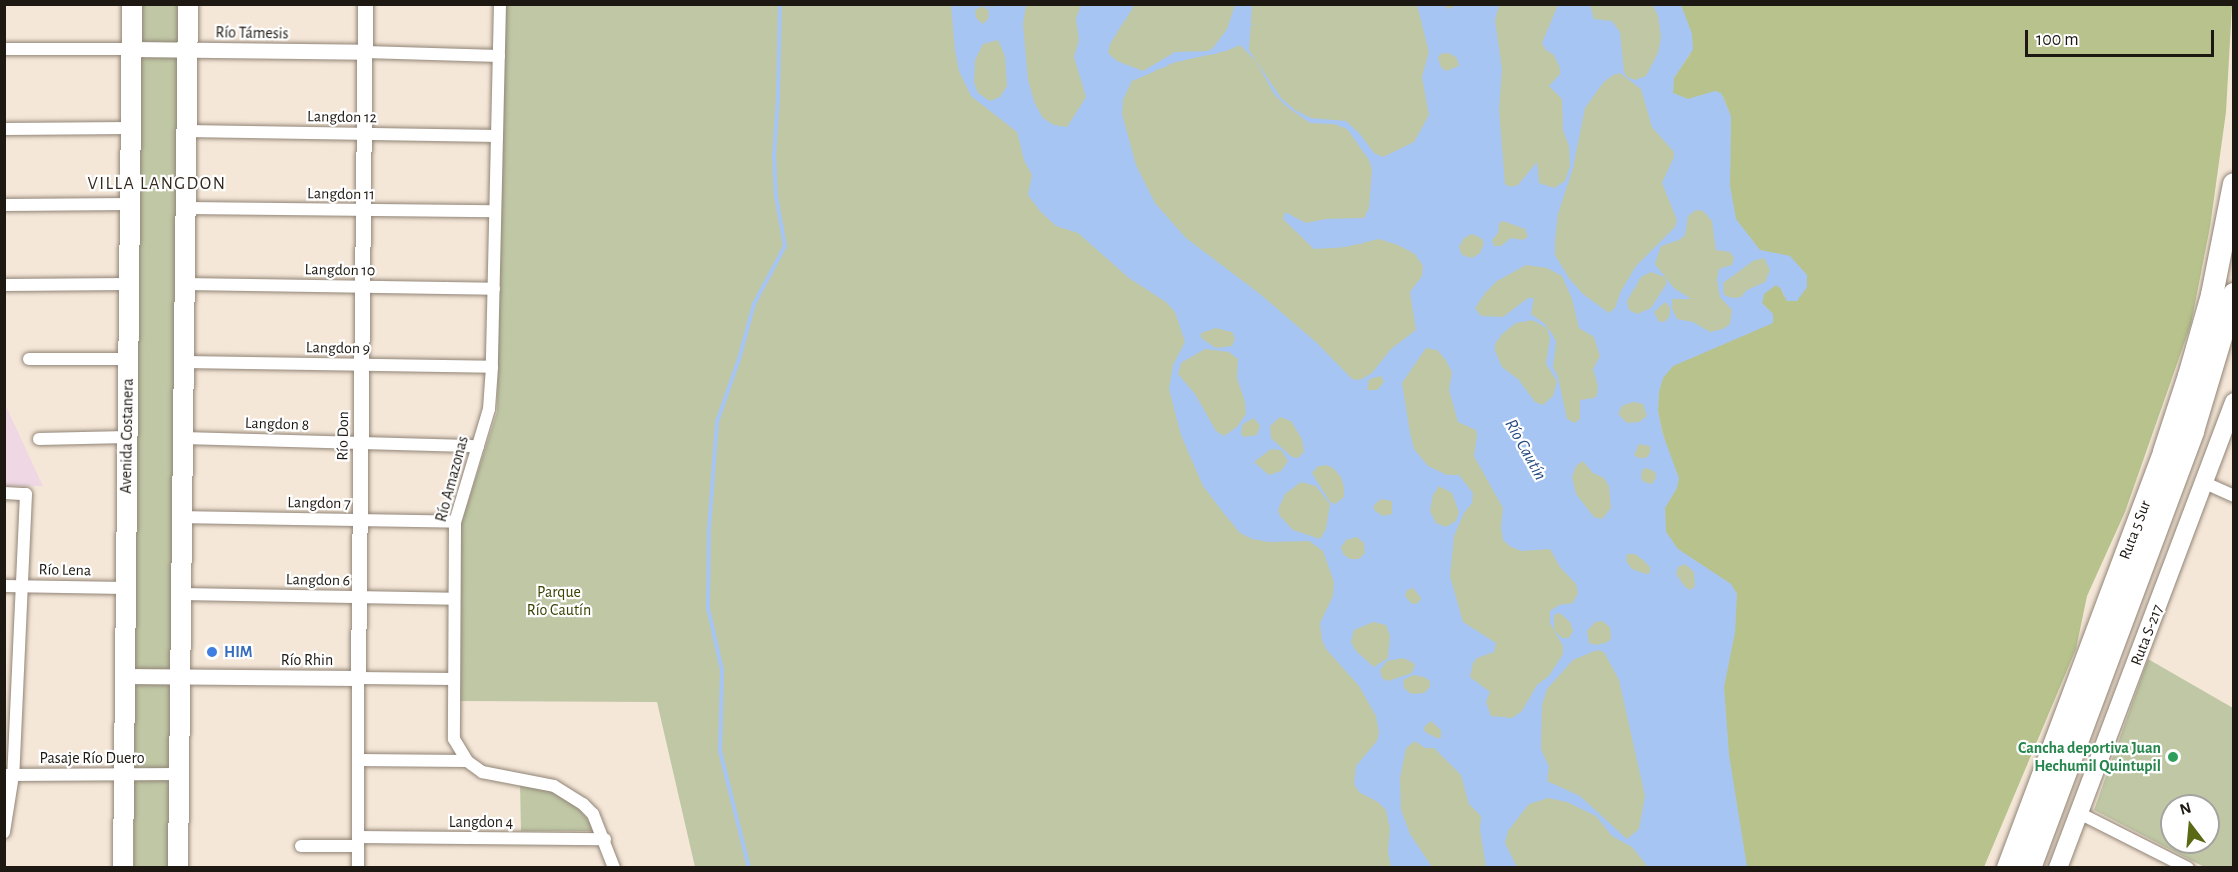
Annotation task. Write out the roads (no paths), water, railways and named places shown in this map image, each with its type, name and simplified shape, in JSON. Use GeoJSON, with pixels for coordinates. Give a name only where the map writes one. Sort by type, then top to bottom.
{"type":"FeatureCollection","features":[{"type":"Feature","properties":{"kind":"highway","name":"Ruta 5 Sur"},"geometry":{"type":"LineString","coordinates":[[2008,867],[2164,452],[2212,296],[2234,184]]}},
{"type":"Feature","properties":{"kind":"highway","name":"Ruta 5 Sur"},"geometry":{"type":"LineString","coordinates":[[2030,867],[2190,440],[2234,294]]}},
{"type":"Feature","properties":{"kind":"main road","name":"Avenida Costanera"},"geometry":{"type":"LineString","coordinates":[[123,867],[132,4]]}},
{"type":"Feature","properties":{"kind":"main road"},"geometry":{"type":"LineString","coordinates":[[178,867],[188,4]]}},
{"type":"Feature","properties":{"kind":"main road","name":"Ruta S-217"},"geometry":{"type":"LineString","coordinates":[[2058,867],[2234,402]]}},
{"type":"Feature","properties":{"kind":"street","name":"Río Don"},"geometry":{"type":"LineString","coordinates":[[358,867],[365,4]]}},
{"type":"Feature","properties":{"kind":"street","name":"Río Amazonas"},"geometry":{"type":"LineString","coordinates":[[467,761],[454,739],[455,522],[489,410],[492,367],[500,4]]}},
{"type":"Feature","properties":{"kind":"street","name":"Río Támesis"},"geometry":{"type":"LineString","coordinates":[[4,49],[364,52],[499,56]]}},
{"type":"Feature","properties":{"kind":"street"},"geometry":{"type":"LineString","coordinates":[[4,129],[130,128]]}},
{"type":"Feature","properties":{"kind":"street","name":"Langdon 12"},"geometry":{"type":"LineString","coordinates":[[186,131],[497,136]]}},
{"type":"Feature","properties":{"kind":"street"},"geometry":{"type":"LineString","coordinates":[[4,205],[129,204]]}},
{"type":"Feature","properties":{"kind":"street","name":"Langdon 11"},"geometry":{"type":"LineString","coordinates":[[186,208],[495,212]]}},
{"type":"Feature","properties":{"kind":"street"},"geometry":{"type":"LineString","coordinates":[[4,285],[128,284]]}},
{"type":"Feature","properties":{"kind":"street","name":"Langdon 10"},"geometry":{"type":"LineString","coordinates":[[185,284],[494,289]]}},
{"type":"Feature","properties":{"kind":"street"},"geometry":{"type":"LineString","coordinates":[[29,359],[128,359]]}},
{"type":"Feature","properties":{"kind":"street","name":"Langdon 9"},"geometry":{"type":"LineString","coordinates":[[184,362],[492,367]]}},
{"type":"Feature","properties":{"kind":"street"},"geometry":{"type":"LineString","coordinates":[[39,439],[127,437]]}},
{"type":"Feature","properties":{"kind":"street","name":"Langdon 8"},"geometry":{"type":"LineString","coordinates":[[183,438],[478,446]]}},
{"type":"Feature","properties":{"kind":"street"},"geometry":{"type":"LineString","coordinates":[[2205,483],[2234,496]]}},
{"type":"Feature","properties":{"kind":"street"},"geometry":{"type":"LineString","coordinates":[[4,494],[26,494],[23,586],[4,832]]}},
{"type":"Feature","properties":{"kind":"street","name":"Langdon 7"},"geometry":{"type":"LineString","coordinates":[[182,517],[455,522]]}},
{"type":"Feature","properties":{"kind":"street","name":"Río Lena"},"geometry":{"type":"LineString","coordinates":[[4,586],[125,588]]}},
{"type":"Feature","properties":{"kind":"street","name":"Langdon 6"},"geometry":{"type":"LineString","coordinates":[[181,594],[454,599]]}},
{"type":"Feature","properties":{"kind":"street","name":"Río Rhin"},"geometry":{"type":"LineString","coordinates":[[124,676],[453,679]]}},
{"type":"Feature","properties":{"kind":"street"},"geometry":{"type":"LineString","coordinates":[[358,760],[467,761],[482,772],[554,786],[573,796],[593,814],[605,839],[614,867]]}},
{"type":"Feature","properties":{"kind":"street","name":"Pasaje Río Duero"},"geometry":{"type":"LineString","coordinates":[[9,775],[179,774]]}},
{"type":"Feature","properties":{"kind":"street"},"geometry":{"type":"LineString","coordinates":[[2079,813],[2188,867]]}},
{"type":"Feature","properties":{"kind":"street","name":"Langdon 4"},"geometry":{"type":"LineString","coordinates":[[301,846],[358,842],[605,839]]}},
{"type":"Feature","properties":{"kind":"water","name":"Río Cautín"},"geometry":{"type":"Polygon","coordinates":[[[951,5],[986,5],[992,7],[1026,5],[1023,24],[1028,80],[1035,104],[1043,118],[1054,125],[1067,127],[1086,97],[1074,57],[1079,40],[1076,19],[1081,5],[1134,5],[1110,44],[1108,53],[1117,61],[1143,71],[1175,52],[1208,51],[1213,48],[1227,29],[1235,5],[1252,5],[1249,50],[1281,98],[1295,110],[1311,118],[1346,121],[1360,134],[1374,153],[1383,157],[1414,142],[1429,115],[1422,77],[1429,52],[1417,5],[1443,5],[1449,9],[1457,5],[1499,5],[1495,20],[1502,69],[1499,110],[1505,184],[1510,187],[1518,185],[1537,162],[1539,183],[1554,188],[1565,181],[1570,166],[1569,146],[1563,130],[1562,99],[1549,86],[1560,74],[1560,68],[1554,55],[1546,50],[1542,43],[1558,5],[1590,5],[1594,19],[1612,21],[1620,32],[1624,72],[1627,77],[1635,80],[1646,76],[1658,53],[1661,37],[1658,16],[1653,5],[1681,5],[1692,34],[1693,49],[1674,78],[1673,93],[1688,99],[1715,91],[1721,93],[1731,116],[1730,186],[1736,219],[1760,250],[1790,256],[1807,275],[1807,287],[1797,301],[1787,301],[1781,289],[1776,285],[1764,294],[1762,303],[1773,314],[1773,323],[1673,366],[1663,378],[1659,392],[1658,411],[1662,432],[1679,478],[1677,488],[1665,508],[1666,532],[1678,549],[1731,584],[1737,594],[1735,632],[1724,687],[1729,755],[1747,867],[1648,867],[1632,847],[1612,836],[1596,816],[1567,802],[1548,798],[1529,804],[1508,831],[1505,843],[1517,867],[1486,867],[1480,830],[1481,816],[1469,804],[1461,775],[1434,748],[1425,748],[1415,741],[1406,748],[1400,778],[1401,810],[1410,834],[1432,867],[1391,867],[1388,851],[1390,829],[1386,810],[1378,802],[1359,792],[1354,784],[1356,766],[1377,741],[1379,733],[1376,716],[1359,686],[1326,649],[1322,640],[1320,623],[1333,596],[1334,582],[1323,551],[1309,541],[1270,542],[1252,539],[1240,533],[1203,486],[1181,435],[1169,389],[1173,365],[1185,342],[1175,312],[1166,302],[1129,278],[1078,233],[1056,226],[1040,211],[1028,195],[1032,175],[1024,160],[1017,132],[971,96],[959,71],[951,5]],[[983,6],[975,10],[976,18],[983,24],[988,19],[989,11],[983,6]],[[998,40],[983,44],[975,60],[974,82],[978,93],[990,101],[1000,97],[1007,86],[1005,56],[998,40]],[[1240,45],[1226,51],[1175,62],[1132,81],[1123,100],[1122,114],[1136,165],[1155,203],[1186,238],[1260,294],[1317,343],[1352,379],[1360,380],[1372,373],[1391,349],[1416,330],[1410,292],[1422,276],[1423,266],[1415,254],[1379,239],[1345,247],[1314,249],[1283,219],[1285,212],[1306,223],[1326,219],[1364,218],[1369,208],[1372,169],[1369,160],[1347,129],[1334,124],[1310,123],[1286,106],[1274,94],[1256,61],[1240,45]],[[1449,53],[1440,54],[1438,58],[1441,67],[1446,71],[1459,66],[1457,58],[1449,53]],[[1620,73],[1613,75],[1603,83],[1585,108],[1573,168],[1558,214],[1555,255],[1569,278],[1583,294],[1609,313],[1615,308],[1621,291],[1636,266],[1675,227],[1677,220],[1662,183],[1674,157],[1674,152],[1652,127],[1641,89],[1620,73]],[[1696,210],[1688,216],[1685,235],[1679,240],[1661,246],[1655,264],[1674,288],[1691,299],[1672,299],[1672,308],[1677,319],[1693,322],[1710,332],[1723,329],[1730,324],[1732,310],[1720,297],[1717,280],[1719,269],[1732,265],[1734,258],[1730,252],[1716,250],[1712,221],[1703,211],[1696,210]],[[1503,221],[1499,223],[1498,233],[1492,240],[1494,246],[1501,246],[1511,238],[1522,240],[1528,237],[1525,229],[1503,221]],[[1472,234],[1464,238],[1459,247],[1462,255],[1472,258],[1480,253],[1484,243],[1481,238],[1472,234]],[[1764,258],[1753,261],[1723,283],[1724,295],[1732,298],[1741,297],[1747,290],[1765,282],[1770,270],[1764,258]],[[1526,265],[1497,281],[1475,308],[1481,316],[1503,317],[1528,298],[1534,298],[1531,314],[1545,324],[1556,342],[1553,367],[1558,377],[1567,419],[1575,423],[1580,419],[1580,400],[1594,398],[1597,395],[1598,386],[1593,369],[1600,356],[1594,337],[1579,328],[1572,299],[1562,276],[1547,268],[1526,265]],[[1651,272],[1641,277],[1627,301],[1629,310],[1637,314],[1651,308],[1667,283],[1665,277],[1651,272]],[[1665,302],[1654,312],[1659,322],[1666,321],[1670,315],[1670,307],[1665,302]],[[1532,320],[1516,323],[1502,334],[1495,344],[1495,351],[1502,367],[1519,380],[1535,402],[1543,405],[1553,396],[1557,381],[1546,364],[1550,338],[1547,328],[1532,320]],[[1216,328],[1201,333],[1201,338],[1216,348],[1232,346],[1235,339],[1232,332],[1216,328]],[[1426,348],[1402,383],[1410,433],[1414,449],[1428,466],[1447,475],[1459,475],[1473,493],[1472,503],[1464,513],[1454,536],[1450,576],[1463,622],[1496,643],[1494,652],[1477,658],[1473,663],[1470,677],[1490,692],[1486,702],[1491,716],[1512,718],[1522,711],[1537,685],[1549,676],[1563,654],[1563,646],[1550,623],[1550,611],[1559,605],[1573,603],[1578,593],[1576,584],[1560,567],[1550,549],[1522,551],[1511,547],[1503,540],[1501,527],[1503,508],[1474,456],[1476,430],[1458,422],[1449,390],[1452,372],[1437,350],[1426,348]],[[1205,349],[1181,363],[1178,374],[1195,394],[1216,431],[1224,436],[1237,427],[1246,414],[1245,402],[1237,378],[1238,359],[1229,352],[1205,349]],[[1381,376],[1369,379],[1367,390],[1377,390],[1384,382],[1381,376]],[[1634,402],[1623,405],[1619,415],[1627,423],[1639,422],[1647,416],[1643,404],[1634,402]],[[1280,417],[1270,426],[1271,438],[1292,457],[1298,458],[1304,452],[1302,439],[1291,421],[1280,417]],[[1254,418],[1243,424],[1241,433],[1243,437],[1257,435],[1260,426],[1254,418]],[[1639,444],[1634,455],[1646,458],[1650,453],[1650,446],[1639,444]],[[1271,449],[1254,462],[1269,475],[1281,471],[1288,461],[1281,450],[1271,449]],[[1583,461],[1576,466],[1572,477],[1576,494],[1594,517],[1602,519],[1611,508],[1609,486],[1604,478],[1593,473],[1583,461]],[[1326,465],[1318,466],[1312,473],[1330,502],[1335,504],[1344,497],[1341,477],[1333,468],[1326,465]],[[1647,468],[1642,470],[1641,478],[1644,482],[1652,484],[1656,478],[1655,472],[1647,468]],[[1301,482],[1285,494],[1278,510],[1280,516],[1293,530],[1320,539],[1326,529],[1330,504],[1316,486],[1301,482]],[[1439,486],[1433,495],[1430,511],[1436,523],[1446,527],[1456,521],[1459,512],[1452,493],[1439,486]],[[1381,499],[1374,505],[1374,510],[1383,516],[1392,514],[1392,501],[1381,499]],[[1357,537],[1347,539],[1341,547],[1343,554],[1350,559],[1359,559],[1365,553],[1364,543],[1357,537]],[[1627,554],[1626,561],[1632,569],[1646,574],[1650,573],[1650,567],[1643,560],[1635,554],[1627,554]],[[1685,564],[1678,567],[1676,574],[1685,587],[1691,590],[1695,586],[1694,572],[1685,564]],[[1413,588],[1407,590],[1405,596],[1412,604],[1418,603],[1421,598],[1413,588]],[[1560,613],[1554,615],[1554,630],[1562,638],[1569,638],[1573,631],[1570,622],[1560,613]],[[1602,621],[1595,622],[1587,631],[1589,643],[1597,645],[1608,642],[1611,638],[1610,627],[1602,621]],[[1373,622],[1354,630],[1351,642],[1356,651],[1374,667],[1388,658],[1390,636],[1386,625],[1373,622]],[[1597,650],[1573,660],[1547,689],[1542,705],[1541,749],[1549,767],[1547,781],[1580,796],[1627,839],[1639,829],[1645,796],[1619,680],[1604,652],[1597,650]],[[1404,658],[1387,661],[1380,670],[1382,678],[1388,681],[1412,673],[1415,664],[1404,658]],[[1413,675],[1403,680],[1404,688],[1411,694],[1424,693],[1430,687],[1430,681],[1424,677],[1413,675]],[[1431,721],[1424,727],[1425,732],[1441,738],[1441,730],[1431,721]]]}},
{"type":"Feature","properties":{"kind":"waterway"},"geometry":{"type":"LineString","coordinates":[[749,868],[720,751],[722,670],[708,608],[709,529],[717,422],[739,359],[754,304],[785,246],[776,196],[774,155],[780,4]]}},
{"type":"Feature","properties":{"kind":"place","name":"HIM"},"geometry":{"type":"Point","coordinates":[212,652]}},
{"type":"Feature","properties":{"kind":"place","name":"Cancha deportiva Juan Hechumil Quintupil"},"geometry":{"type":"Point","coordinates":[2173,757]}},
{"type":"Feature","properties":{"kind":"district","name":"VILLA LANGDON"},"geometry":{"type":"Point","coordinates":[157,184]}},
{"type":"Feature","properties":{"kind":"park label","name":"Parque Río Cautín"},"geometry":{"type":"Point","coordinates":[559,601]}}]}
